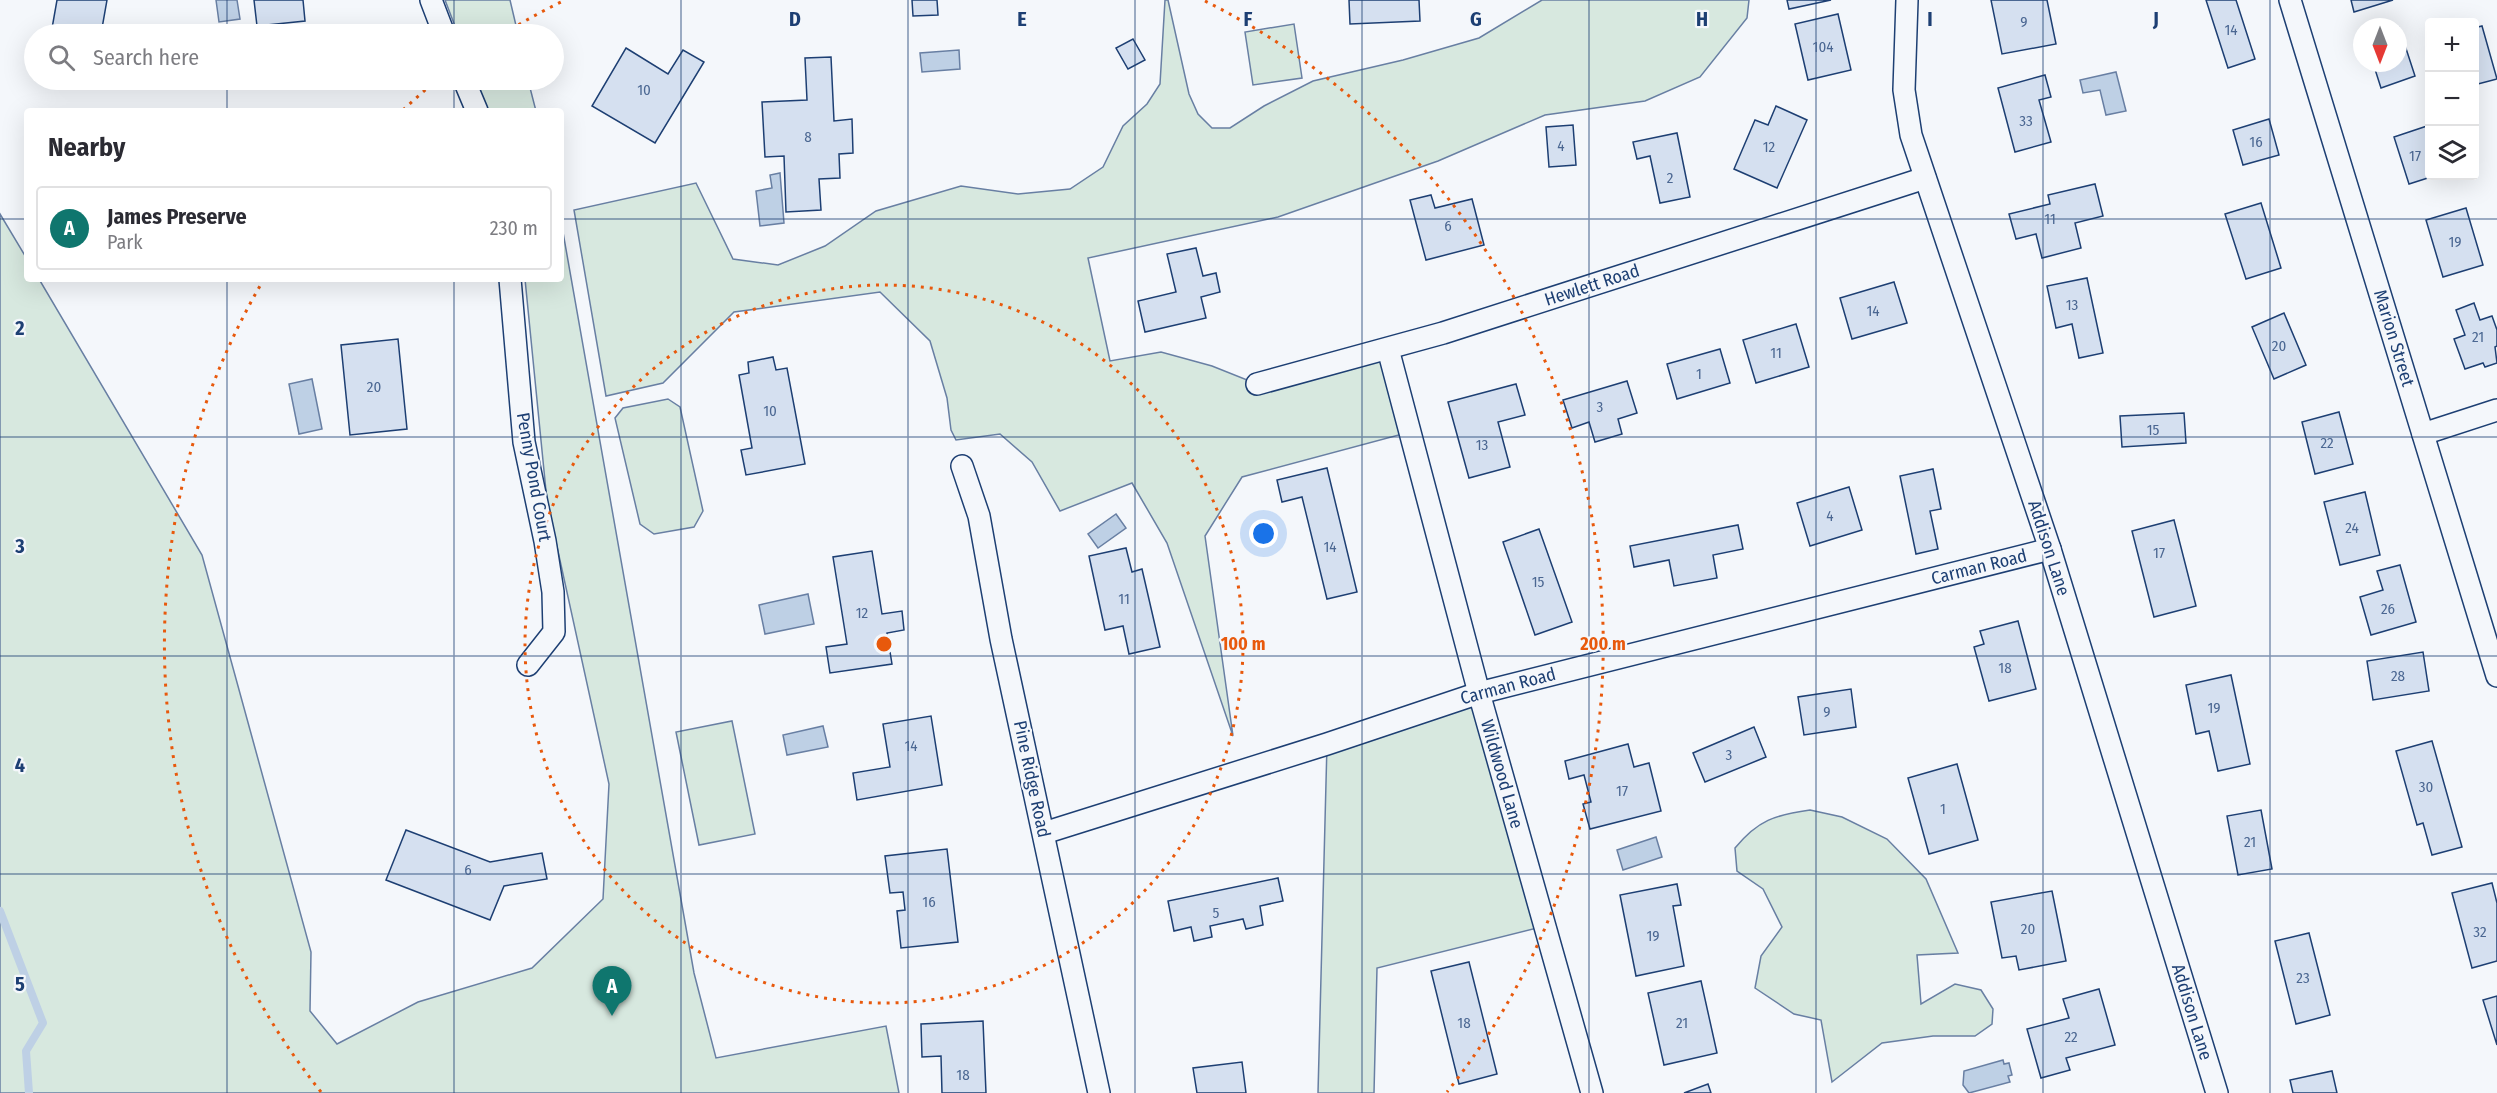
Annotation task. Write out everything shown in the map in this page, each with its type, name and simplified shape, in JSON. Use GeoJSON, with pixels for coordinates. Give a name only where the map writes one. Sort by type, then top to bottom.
{"type":"FeatureCollection","features":[{"type":"Feature","properties":{"kind":"street"},"geometry":{"type":"LineString","coordinates":[[431,0],[440,24]]}},
{"type":"Feature","properties":{"kind":"street","name":"Addison Lane"},"geometry":{"type":"LineString","coordinates":[[1907,0],[1904,90],[1911,135],[2050,549],[2217,1093]]}},
{"type":"Feature","properties":{"kind":"street","name":"Marion Street"},"geometry":{"type":"LineString","coordinates":[[2290,0],[2497,676]]}},
{"type":"Feature","properties":{"kind":"street"},"geometry":{"type":"LineString","coordinates":[[468,90],[476,108]]}},
{"type":"Feature","properties":{"kind":"street","name":"Hewlett Road"},"geometry":{"type":"LineString","coordinates":[[1257,384],[1388,349],[1925,178]]}},
{"type":"Feature","properties":{"kind":"street","name":"Penny Pond Court"},"geometry":{"type":"LineString","coordinates":[[510,282],[524,442],[545,541],[553,592],[554,632],[528,665]]}},
{"type":"Feature","properties":{"kind":"street","name":"Wildwood Lane"},"geometry":{"type":"LineString","coordinates":[[1388,349],[1479,693],[1592,1093]]}},
{"type":"Feature","properties":{"kind":"street"},"geometry":{"type":"LineString","coordinates":[[2423,434],[2497,410]]}},
{"type":"Feature","properties":{"kind":"street","name":"Pine Ridge Road"},"geometry":{"type":"LineString","coordinates":[[962,466],[979,516],[1001,639],[1099,1093]]}},
{"type":"Feature","properties":{"kind":"street","name":"Carman Road"},"geometry":{"type":"LineString","coordinates":[[1044,833],[1328,744],[1479,693],[2050,549]]}},
{"type":"Feature","properties":{"kind":"shaded area"},"geometry":{"type":"Polygon","coordinates":[[[445,0],[510,0],[516,24],[454,24],[445,0]]]}},
{"type":"Feature","properties":{"kind":"shaded area"},"geometry":{"type":"Polygon","coordinates":[[[1165,0],[1168,0],[1189,94],[1198,114],[1212,128],[1230,128],[1264,106],[1313,81],[1403,60],[1479,38],[1542,0],[1749,0],[1747,18],[1700,77],[1645,101],[1545,115],[1438,161],[1278,217],[1088,258],[1110,361],[1161,352],[1212,366],[1257,384],[1388,349],[1410,432],[1242,477],[1205,536],[1233,736],[1167,543],[1132,483],[1060,511],[1032,462],[1000,434],[956,440],[951,430],[947,398],[930,341],[880,292],[734,312],[663,383],[606,396],[574,210],[696,183],[733,259],[778,265],[825,246],[876,211],[961,186],[1018,194],[1070,189],[1103,167],[1123,126],[1147,104],[1160,84],[1165,0]]]}},
{"type":"Feature","properties":{"kind":"shaded area"},"geometry":{"type":"Polygon","coordinates":[[[1294,24],[1302,78],[1253,85],[1245,32],[1294,24]]]}},
{"type":"Feature","properties":{"kind":"shaded area"},"geometry":{"type":"Polygon","coordinates":[[[479,90],[531,90],[535,108],[486,108],[479,90]]]}},
{"type":"Feature","properties":{"kind":"shaded area"},"geometry":{"type":"Polygon","coordinates":[[[0,214],[24,254],[24,282],[41,282],[202,555],[311,952],[310,1011],[337,1044],[418,1002],[532,968],[603,899],[609,784],[547,501],[525,282],[564,282],[564,238],[694,973],[716,1058],[886,1026],[899,1093],[0,1093],[0,214]]]}},
{"type":"Feature","properties":{"kind":"shaded area"},"geometry":{"type":"Polygon","coordinates":[[[668,399],[680,407],[703,511],[694,527],[654,534],[640,524],[615,418],[623,408],[668,399]]]}},
{"type":"Feature","properties":{"kind":"shaded area"},"geometry":{"type":"Polygon","coordinates":[[[1479,693],[1545,926],[1377,968],[1374,1093],[1318,1093],[1327,744],[1479,693]]]}},
{"type":"Feature","properties":{"kind":"shaded area"},"geometry":{"type":"Polygon","coordinates":[[[732,721],[755,834],[699,845],[676,732],[732,721]]]}},
{"type":"Feature","properties":{"kind":"shaded area"},"geometry":{"type":"Polygon","coordinates":[[[1810,810],[1842,817],[1887,839],[1926,879],[1958,953],[1917,955],[1921,1004],[1955,984],[1981,990],[1993,1009],[1992,1024],[1975,1036],[1933,1036],[1882,1043],[1832,1082],[1821,1020],[1794,1014],[1755,988],[1761,956],[1782,927],[1763,889],[1737,871],[1735,848],[1752,831],[1768,820],[1810,810]]]}},
{"type":"Feature","properties":{"kind":"water"},"geometry":{"type":"Polygon","coordinates":[[[216,0],[237,0],[240,19],[219,22],[216,0]]]}},
{"type":"Feature","properties":{"kind":"water"},"geometry":{"type":"Polygon","coordinates":[[[959,50],[960,69],[922,72],[920,53],[959,50]]]}},
{"type":"Feature","properties":{"kind":"water"},"geometry":{"type":"Polygon","coordinates":[[[2116,72],[2126,111],[2106,115],[2100,90],[2083,93],[2080,80],[2116,72]]]}},
{"type":"Feature","properties":{"kind":"water"},"geometry":{"type":"Polygon","coordinates":[[[780,173],[784,223],[760,226],[756,191],[772,188],[770,175],[780,173]]]}},
{"type":"Feature","properties":{"kind":"water"},"geometry":{"type":"Polygon","coordinates":[[[312,379],[322,429],[299,434],[289,384],[312,379]]]}},
{"type":"Feature","properties":{"kind":"water"},"geometry":{"type":"Polygon","coordinates":[[[1116,514],[1126,528],[1098,548],[1088,534],[1116,514]]]}},
{"type":"Feature","properties":{"kind":"water"},"geometry":{"type":"Polygon","coordinates":[[[808,594],[814,624],[765,634],[759,605],[808,594]]]}},
{"type":"Feature","properties":{"kind":"water"},"geometry":{"type":"Polygon","coordinates":[[[823,726],[828,747],[787,755],[783,735],[823,726]]]}},
{"type":"Feature","properties":{"kind":"water"},"geometry":{"type":"Polygon","coordinates":[[[1656,837],[1662,857],[1623,870],[1617,850],[1656,837]]]}},
{"type":"Feature","properties":{"kind":"water"},"geometry":{"type":"Polygon","coordinates":[[[2003,1060],[2004,1064],[2009,1063],[2012,1075],[2008,1076],[2010,1082],[1969,1093],[1963,1085],[1964,1071],[2003,1060]]]}},
{"type":"Feature","properties":{"kind":"building"},"geometry":{"type":"Polygon","coordinates":[[[57,0],[107,0],[103,24],[53,24],[57,0]]]}},
{"type":"Feature","properties":{"kind":"building"},"geometry":{"type":"Polygon","coordinates":[[[254,0],[303,0],[305,21],[257,24],[254,0]]]}},
{"type":"Feature","properties":{"kind":"building"},"geometry":{"type":"Polygon","coordinates":[[[912,0],[937,0],[938,15],[913,16],[912,0]]]}},
{"type":"Feature","properties":{"kind":"building"},"geometry":{"type":"Polygon","coordinates":[[[1349,0],[1419,0],[1420,21],[1350,24],[1349,0]]]}},
{"type":"Feature","properties":{"kind":"building"},"geometry":{"type":"Polygon","coordinates":[[[1787,0],[1831,0],[1789,9],[1787,0]]]}},
{"type":"Feature","properties":{"kind":"building"},"geometry":{"type":"Polygon","coordinates":[[[1991,0],[2047,0],[2056,44],[2002,54],[1991,0]]]}},
{"type":"Feature","properties":{"kind":"building"},"geometry":{"type":"Polygon","coordinates":[[[2206,0],[2236,0],[2255,59],[2228,68],[2206,0]]]}},
{"type":"Feature","properties":{"kind":"building"},"geometry":{"type":"Polygon","coordinates":[[[2351,0],[2393,0],[2354,12],[2351,0]]]}},
{"type":"Feature","properties":{"kind":"building"},"geometry":{"type":"Polygon","coordinates":[[[1838,14],[1851,70],[1808,80],[1795,24],[1838,14]]]}},
{"type":"Feature","properties":{"kind":"building"},"geometry":{"type":"Polygon","coordinates":[[[2482,26],[2497,79],[2479,84],[2479,72],[2479,27],[2482,26]]]}},
{"type":"Feature","properties":{"kind":"building"},"geometry":{"type":"Polygon","coordinates":[[[1133,39],[1145,60],[1128,69],[1116,48],[1133,39]]]}},
{"type":"Feature","properties":{"kind":"building"},"geometry":{"type":"Polygon","coordinates":[[[626,48],[668,74],[683,50],[704,62],[655,143],[592,106],[626,48]]]}},
{"type":"Feature","properties":{"kind":"building"},"geometry":{"type":"Polygon","coordinates":[[[2407,52],[2415,76],[2381,88],[2376,72],[2407,72],[2407,52]]]}},
{"type":"Feature","properties":{"kind":"building"},"geometry":{"type":"Polygon","coordinates":[[[831,57],[834,121],[852,119],[853,153],[839,154],[840,178],[819,179],[821,210],[786,212],[784,156],[765,157],[762,102],[807,100],[805,58],[831,57]]]}},
{"type":"Feature","properties":{"kind":"building"},"geometry":{"type":"Polygon","coordinates":[[[2045,75],[2051,97],[2039,100],[2051,142],[2015,152],[1998,88],[2045,75]]]}},
{"type":"Feature","properties":{"kind":"building"},"geometry":{"type":"Polygon","coordinates":[[[1776,106],[1807,120],[1777,188],[1734,169],[1755,120],[1768,125],[1776,106]]]}},
{"type":"Feature","properties":{"kind":"building"},"geometry":{"type":"Polygon","coordinates":[[[2269,119],[2279,155],[2243,165],[2233,130],[2269,119]]]}},
{"type":"Feature","properties":{"kind":"building"},"geometry":{"type":"Polygon","coordinates":[[[1573,125],[1576,165],[1549,167],[1546,127],[1573,125]]]}},
{"type":"Feature","properties":{"kind":"building"},"geometry":{"type":"Polygon","coordinates":[[[2425,127],[2425,179],[2409,184],[2394,137],[2425,127]]]}},
{"type":"Feature","properties":{"kind":"building"},"geometry":{"type":"Polygon","coordinates":[[[1677,133],[1690,197],[1660,203],[1650,156],[1637,159],[1633,142],[1677,133]]]}},
{"type":"Feature","properties":{"kind":"building"},"geometry":{"type":"Polygon","coordinates":[[[2095,184],[2103,216],[2075,223],[2081,248],[2042,258],[2036,234],[2016,239],[2009,214],[2050,204],[2048,195],[2095,184]]]}},
{"type":"Feature","properties":{"kind":"building"},"geometry":{"type":"Polygon","coordinates":[[[1431,195],[1435,208],[1472,199],[1484,245],[1426,260],[1410,200],[1431,195]]]}},
{"type":"Feature","properties":{"kind":"building"},"geometry":{"type":"Polygon","coordinates":[[[2261,203],[2281,268],[2246,279],[2225,214],[2261,203]]]}},
{"type":"Feature","properties":{"kind":"building"},"geometry":{"type":"Polygon","coordinates":[[[2466,208],[2483,265],[2443,277],[2426,220],[2466,208]]]}},
{"type":"Feature","properties":{"kind":"building"},"geometry":{"type":"Polygon","coordinates":[[[1196,248],[1203,276],[1216,273],[1220,292],[1201,297],[1206,318],[1145,332],[1138,301],[1176,292],[1167,254],[1196,248]]]}},
{"type":"Feature","properties":{"kind":"building"},"geometry":{"type":"Polygon","coordinates":[[[2087,278],[2103,353],[2079,358],[2072,324],[2056,328],[2047,286],[2087,278]]]}},
{"type":"Feature","properties":{"kind":"building"},"geometry":{"type":"Polygon","coordinates":[[[1894,282],[1907,323],[1852,339],[1840,298],[1894,282]]]}},
{"type":"Feature","properties":{"kind":"building"},"geometry":{"type":"Polygon","coordinates":[[[2474,303],[2480,320],[2492,316],[2497,330],[2497,346],[2495,347],[2497,363],[2485,367],[2483,363],[2465,369],[2454,339],[2465,335],[2456,310],[2474,303]]]}},
{"type":"Feature","properties":{"kind":"building"},"geometry":{"type":"Polygon","coordinates":[[[2284,313],[2306,365],[2274,379],[2252,327],[2284,313]]]}},
{"type":"Feature","properties":{"kind":"building"},"geometry":{"type":"Polygon","coordinates":[[[1796,324],[1809,367],[1756,383],[1743,340],[1796,324]]]}},
{"type":"Feature","properties":{"kind":"building"},"geometry":{"type":"Polygon","coordinates":[[[398,339],[407,429],[350,435],[341,345],[398,339]]]}},
{"type":"Feature","properties":{"kind":"building"},"geometry":{"type":"Polygon","coordinates":[[[1720,349],[1730,383],[1677,399],[1667,364],[1720,349]]]}},
{"type":"Feature","properties":{"kind":"building"},"geometry":{"type":"Polygon","coordinates":[[[773,357],[776,370],[787,368],[805,464],[746,475],[741,450],[752,448],[739,375],[749,373],[748,362],[773,357]]]}},
{"type":"Feature","properties":{"kind":"building"},"geometry":{"type":"Polygon","coordinates":[[[1627,381],[1637,413],[1618,419],[1622,434],[1595,442],[1589,422],[1572,428],[1563,400],[1627,381]]]}},
{"type":"Feature","properties":{"kind":"building"},"geometry":{"type":"Polygon","coordinates":[[[1516,384],[1525,415],[1498,422],[1510,467],[1469,478],[1448,402],[1516,384]]]}},
{"type":"Feature","properties":{"kind":"building"},"geometry":{"type":"Polygon","coordinates":[[[2339,412],[2353,464],[2315,474],[2302,422],[2339,412]]]}},
{"type":"Feature","properties":{"kind":"building"},"geometry":{"type":"Polygon","coordinates":[[[2184,413],[2186,443],[2122,447],[2120,416],[2184,413]]]}},
{"type":"Feature","properties":{"kind":"building"},"geometry":{"type":"Polygon","coordinates":[[[1327,468],[1357,592],[1327,599],[1302,497],[1282,502],[1277,480],[1327,468]]]}},
{"type":"Feature","properties":{"kind":"building"},"geometry":{"type":"Polygon","coordinates":[[[1933,469],[1941,509],[1930,511],[1938,549],[1916,554],[1900,476],[1933,469]]]}},
{"type":"Feature","properties":{"kind":"building"},"geometry":{"type":"Polygon","coordinates":[[[1849,487],[1862,530],[1810,546],[1797,503],[1849,487]]]}},
{"type":"Feature","properties":{"kind":"building"},"geometry":{"type":"Polygon","coordinates":[[[2365,492],[2380,555],[2340,565],[2324,502],[2365,492]]]}},
{"type":"Feature","properties":{"kind":"building"},"geometry":{"type":"Polygon","coordinates":[[[2174,520],[2196,606],[2154,617],[2132,531],[2174,520]]]}},
{"type":"Feature","properties":{"kind":"building"},"geometry":{"type":"Polygon","coordinates":[[[1738,525],[1743,549],[1713,555],[1717,578],[1674,586],[1669,560],[1634,567],[1630,546],[1738,525]]]}},
{"type":"Feature","properties":{"kind":"building"},"geometry":{"type":"Polygon","coordinates":[[[1539,529],[1572,622],[1535,635],[1503,542],[1539,529]]]}},
{"type":"Feature","properties":{"kind":"building"},"geometry":{"type":"Polygon","coordinates":[[[1126,548],[1132,572],[1142,569],[1160,647],[1129,654],[1123,626],[1105,630],[1089,556],[1126,548]]]}},
{"type":"Feature","properties":{"kind":"building"},"geometry":{"type":"Polygon","coordinates":[[[872,551],[882,614],[902,611],[904,630],[887,633],[892,664],[830,673],[826,647],[847,644],[833,557],[872,551]]]}},
{"type":"Feature","properties":{"kind":"building"},"geometry":{"type":"Polygon","coordinates":[[[2400,565],[2416,622],[2371,635],[2360,597],[2383,590],[2377,571],[2400,565]]]}},
{"type":"Feature","properties":{"kind":"building"},"geometry":{"type":"Polygon","coordinates":[[[2018,621],[2036,689],[1989,701],[1974,647],[1984,644],[1980,631],[2018,621]]]}},
{"type":"Feature","properties":{"kind":"building"},"geometry":{"type":"Polygon","coordinates":[[[2423,652],[2429,691],[2373,700],[2367,661],[2423,652]]]}},
{"type":"Feature","properties":{"kind":"building"},"geometry":{"type":"Polygon","coordinates":[[[2231,675],[2250,764],[2218,771],[2209,731],[2196,734],[2186,685],[2231,675]]]}},
{"type":"Feature","properties":{"kind":"building"},"geometry":{"type":"Polygon","coordinates":[[[1851,689],[1856,727],[1804,735],[1798,697],[1851,689]]]}},
{"type":"Feature","properties":{"kind":"building"},"geometry":{"type":"Polygon","coordinates":[[[931,716],[942,785],[857,800],[853,773],[890,767],[883,724],[931,716]]]}},
{"type":"Feature","properties":{"kind":"building"},"geometry":{"type":"Polygon","coordinates":[[[1754,727],[1766,757],[1705,782],[1693,753],[1754,727]]]}},
{"type":"Feature","properties":{"kind":"building"},"geometry":{"type":"Polygon","coordinates":[[[2432,741],[2462,847],[2432,855],[2423,823],[2417,825],[2396,751],[2432,741]]]}},
{"type":"Feature","properties":{"kind":"building"},"geometry":{"type":"Polygon","coordinates":[[[1628,744],[1634,767],[1649,763],[1661,811],[1590,829],[1583,804],[1591,802],[1584,775],[1569,779],[1565,761],[1628,744]]]}},
{"type":"Feature","properties":{"kind":"building"},"geometry":{"type":"Polygon","coordinates":[[[1957,764],[1978,840],[1929,854],[1908,778],[1957,764]]]}},
{"type":"Feature","properties":{"kind":"building"},"geometry":{"type":"Polygon","coordinates":[[[2261,810],[2272,869],[2238,875],[2227,816],[2261,810]]]}},
{"type":"Feature","properties":{"kind":"building"},"geometry":{"type":"Polygon","coordinates":[[[406,830],[490,862],[542,853],[547,879],[504,886],[490,920],[386,880],[406,830]]]}},
{"type":"Feature","properties":{"kind":"building"},"geometry":{"type":"Polygon","coordinates":[[[947,849],[958,942],[901,948],[897,911],[905,910],[903,892],[890,893],[885,856],[947,849]]]}},
{"type":"Feature","properties":{"kind":"building"},"geometry":{"type":"Polygon","coordinates":[[[1278,878],[1283,901],[1260,906],[1263,925],[1246,929],[1243,919],[1210,926],[1212,937],[1194,941],[1191,927],[1174,931],[1168,901],[1278,878]]]}},
{"type":"Feature","properties":{"kind":"building"},"geometry":{"type":"Polygon","coordinates":[[[2492,883],[2497,903],[2497,961],[2472,968],[2452,893],[2492,883]]]}},
{"type":"Feature","properties":{"kind":"building"},"geometry":{"type":"Polygon","coordinates":[[[1677,884],[1681,905],[1673,906],[1684,966],[1636,976],[1620,895],[1677,884]]]}},
{"type":"Feature","properties":{"kind":"building"},"geometry":{"type":"Polygon","coordinates":[[[2052,891],[2066,961],[2019,970],[2016,956],[2002,958],[1991,902],[2052,891]]]}},
{"type":"Feature","properties":{"kind":"building"},"geometry":{"type":"Polygon","coordinates":[[[2309,933],[2330,1015],[2296,1024],[2275,941],[2309,933]]]}},
{"type":"Feature","properties":{"kind":"building"},"geometry":{"type":"Polygon","coordinates":[[[1469,962],[1497,1074],[1459,1084],[1431,971],[1469,962]]]}},
{"type":"Feature","properties":{"kind":"building"},"geometry":{"type":"Polygon","coordinates":[[[1701,981],[1717,1053],[1664,1065],[1648,993],[1701,981]]]}},
{"type":"Feature","properties":{"kind":"building"},"geometry":{"type":"Polygon","coordinates":[[[2099,989],[2115,1045],[2066,1058],[2070,1070],[2041,1078],[2027,1029],[2069,1018],[2063,999],[2099,989]]]}},
{"type":"Feature","properties":{"kind":"building"},"geometry":{"type":"Polygon","coordinates":[[[2497,996],[2497,1045],[2483,1000],[2497,996]]]}},
{"type":"Feature","properties":{"kind":"building"},"geometry":{"type":"Polygon","coordinates":[[[983,1021],[986,1093],[942,1093],[941,1056],[922,1057],[921,1024],[983,1021]]]}},
{"type":"Feature","properties":{"kind":"building"},"geometry":{"type":"Polygon","coordinates":[[[1242,1062],[1246,1093],[1197,1093],[1193,1068],[1242,1062]]]}},
{"type":"Feature","properties":{"kind":"building"},"geometry":{"type":"Polygon","coordinates":[[[2332,1071],[2337,1093],[2293,1093],[2290,1080],[2332,1071]]]}},
{"type":"Feature","properties":{"kind":"building"},"geometry":{"type":"Polygon","coordinates":[[[1708,1084],[1711,1093],[1684,1093],[1708,1084]]]}},
{"type":"Feature","properties":{"kind":"waterway"},"geometry":{"type":"LineString","coordinates":[[0,911],[43,1023],[26,1051],[29,1093]]}},
{"type":"Feature","properties":{"kind":"place","name":"James Preserve"},"geometry":{"type":"Point","coordinates":[612,1016]}}]}
